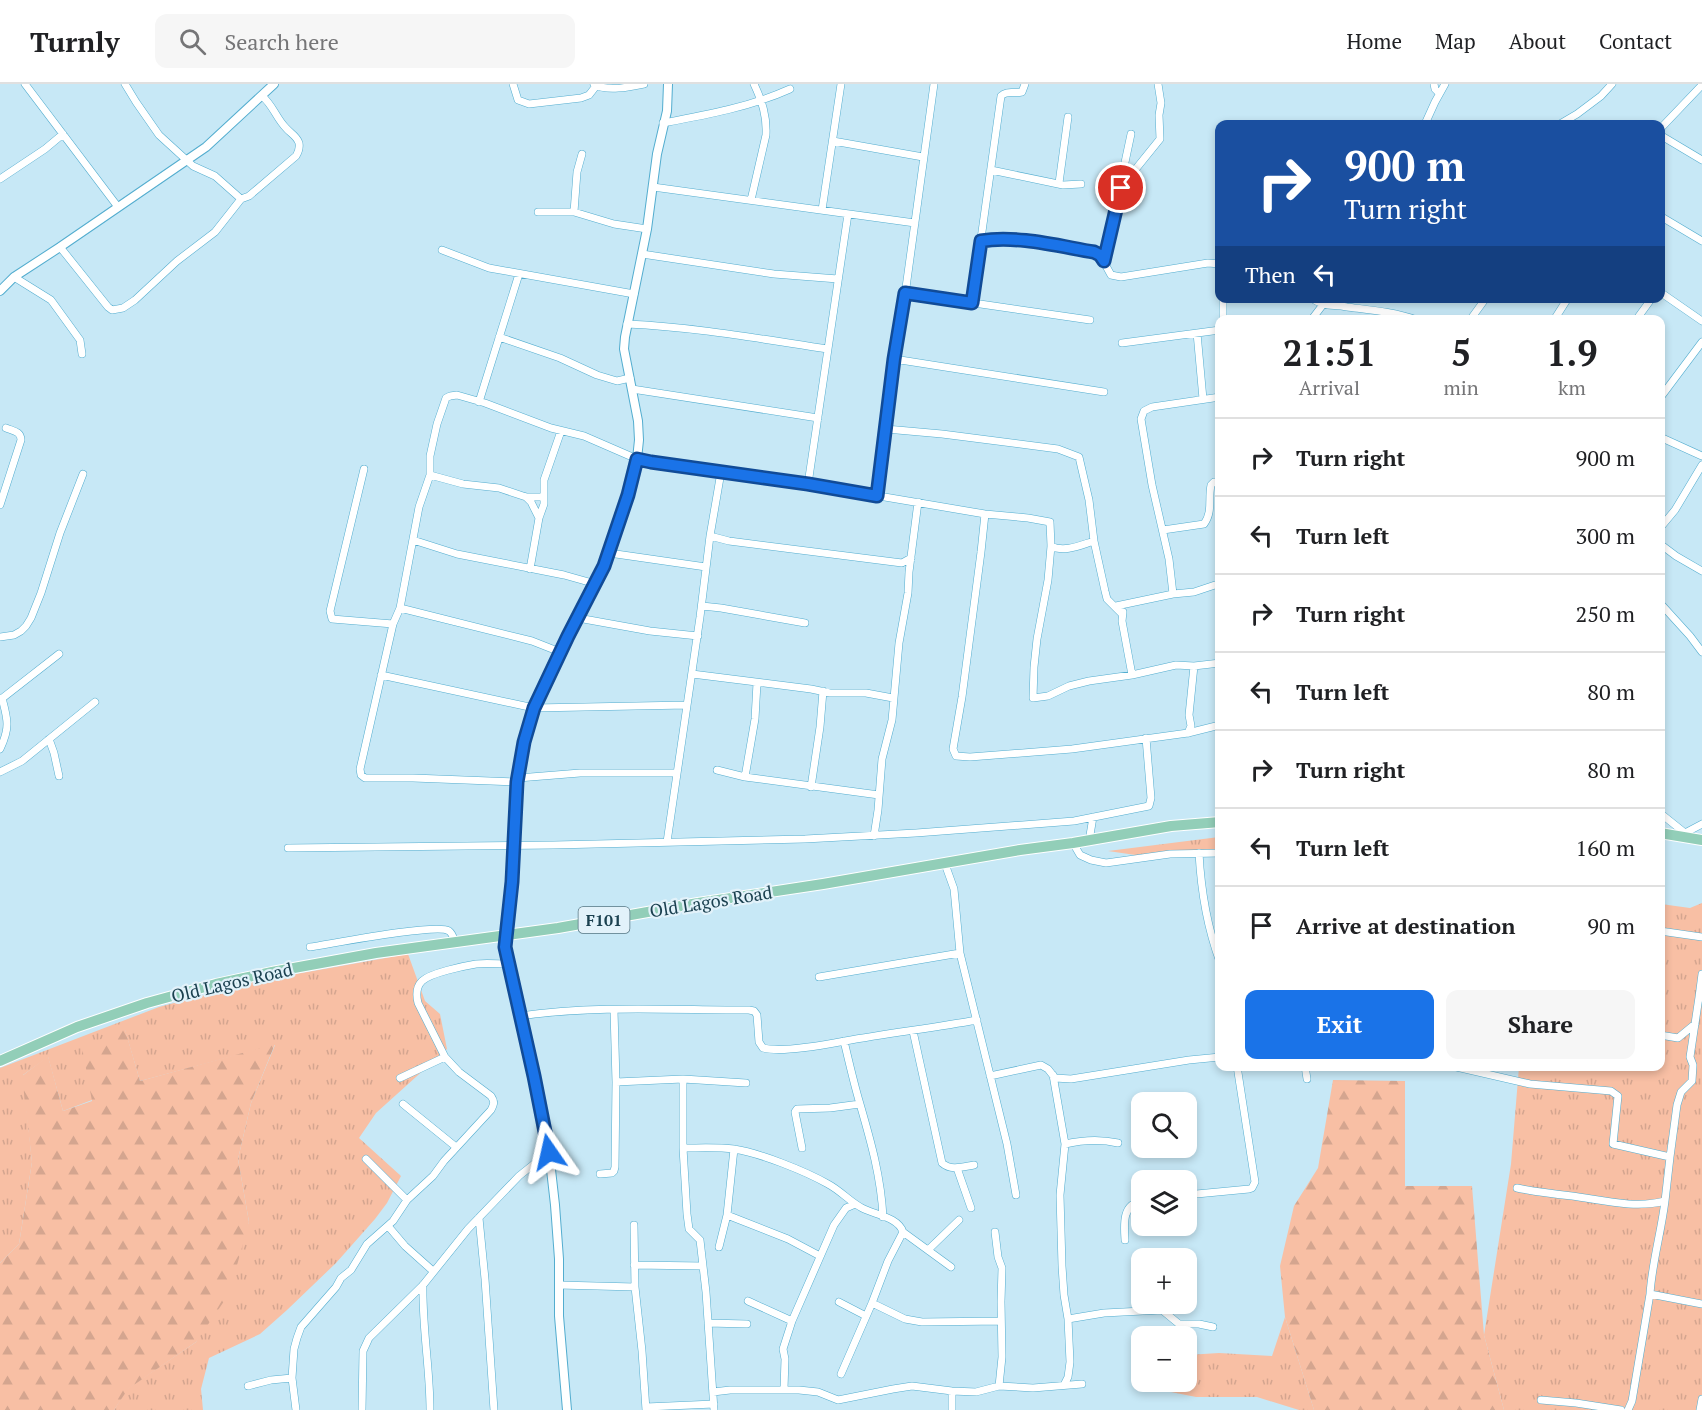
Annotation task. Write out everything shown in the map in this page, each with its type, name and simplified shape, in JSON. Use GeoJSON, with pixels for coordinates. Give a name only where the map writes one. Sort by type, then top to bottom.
{"type":"FeatureCollection","features":[{"type":"Feature","properties":{"kind":"main road","name":"Old Lagos Road"},"geometry":{"type":"LineString","coordinates":[[0,1061],[77,1027],[147,1003],[216,984],[376,953],[558,928],[1020,850],[1089,841],[1171,826],[1215,822]]}},
{"type":"Feature","properties":{"kind":"main road"},"geometry":{"type":"LineString","coordinates":[[1665,833],[1685,835],[1702,840]]}},
{"type":"Feature","properties":{"kind":"street"},"geometry":{"type":"LineString","coordinates":[[25,84],[118,207]]}},
{"type":"Feature","properties":{"kind":"street"},"geometry":{"type":"LineString","coordinates":[[125,84],[159,135],[193,166],[215,176],[241,199]]}},
{"type":"Feature","properties":{"kind":"street"},"geometry":{"type":"LineString","coordinates":[[1,287],[206,147],[274,84]]}},
{"type":"Feature","properties":{"kind":"street"},"geometry":{"type":"LineString","coordinates":[[513,84],[518,100],[529,104],[581,98],[589,94],[595,85],[620,87],[644,84]]}},
{"type":"Feature","properties":{"kind":"street"},"geometry":{"type":"LineString","coordinates":[[567,1410],[559,1316],[555,1205],[549,1152],[505,947],[517,780],[524,742],[534,708],[596,584],[609,553],[637,459],[638,421],[624,349],[647,229],[663,123],[667,111],[668,84]]}},
{"type":"Feature","properties":{"kind":"street"},"geometry":{"type":"LineString","coordinates":[[751,200],[766,135],[766,113],[754,84]]}},
{"type":"Feature","properties":{"kind":"street"},"geometry":{"type":"LineString","coordinates":[[822,210],[842,84]]}},
{"type":"Feature","properties":{"kind":"street"},"geometry":{"type":"LineString","coordinates":[[877,496],[894,359],[934,84]]}},
{"type":"Feature","properties":{"kind":"street"},"geometry":{"type":"LineString","coordinates":[[972,303],[1001,96],[1009,92],[1022,92],[1025,84]]}},
{"type":"Feature","properties":{"kind":"street"},"geometry":{"type":"LineString","coordinates":[[1121,188],[1160,139],[1158,84]]}},
{"type":"Feature","properties":{"kind":"street"},"geometry":{"type":"LineString","coordinates":[[1434,84],[1440,93]]}},
{"type":"Feature","properties":{"kind":"street"},"geometry":{"type":"LineString","coordinates":[[1427,120],[1445,84]]}},
{"type":"Feature","properties":{"kind":"street"},"geometry":{"type":"LineString","coordinates":[[1567,120],[1601,96],[1612,84]]}},
{"type":"Feature","properties":{"kind":"street"},"geometry":{"type":"LineString","coordinates":[[1665,124],[1702,85]]}},
{"type":"Feature","properties":{"kind":"street"},"geometry":{"type":"LineString","coordinates":[[663,123],[761,100],[790,89]]}},
{"type":"Feature","properties":{"kind":"street"},"geometry":{"type":"LineString","coordinates":[[60,247],[112,310],[123,308],[135,300],[177,261],[215,232],[241,199],[249,196],[296,156],[300,145],[297,138],[279,121],[262,96]]}},
{"type":"Feature","properties":{"kind":"street"},"geometry":{"type":"LineString","coordinates":[[1059,183],[1068,117]]}},
{"type":"Feature","properties":{"kind":"street"},"geometry":{"type":"LineString","coordinates":[[0,179],[63,134]]}},
{"type":"Feature","properties":{"kind":"street"},"geometry":{"type":"LineString","coordinates":[[1104,261],[1131,134]]}},
{"type":"Feature","properties":{"kind":"street"},"geometry":{"type":"LineString","coordinates":[[1665,138],[1702,159]]}},
{"type":"Feature","properties":{"kind":"street"},"geometry":{"type":"LineString","coordinates":[[833,141],[923,157]]}},
{"type":"Feature","properties":{"kind":"street"},"geometry":{"type":"LineString","coordinates":[[574,212],[577,172],[582,154]]}},
{"type":"Feature","properties":{"kind":"street"},"geometry":{"type":"LineString","coordinates":[[991,170],[1063,184],[1081,184]]}},
{"type":"Feature","properties":{"kind":"street"},"geometry":{"type":"LineString","coordinates":[[653,187],[915,223]]}},
{"type":"Feature","properties":{"kind":"street"},"geometry":{"type":"LineString","coordinates":[[538,212],[574,212],[614,224],[647,229]]}},
{"type":"Feature","properties":{"kind":"street"},"geometry":{"type":"LineString","coordinates":[[808,484],[848,214]]}},
{"type":"Feature","properties":{"kind":"street"},"geometry":{"type":"LineString","coordinates":[[1665,219],[1702,241]]}},
{"type":"Feature","properties":{"kind":"street"},"geometry":{"type":"LineString","coordinates":[[981,241],[995,238],[1010,239],[1094,252],[1100,255],[1111,275],[1121,277],[1215,264]]}},
{"type":"Feature","properties":{"kind":"street"},"geometry":{"type":"LineString","coordinates":[[442,250],[489,268],[634,294]]}},
{"type":"Feature","properties":{"kind":"street"},"geometry":{"type":"LineString","coordinates":[[642,254],[774,274],[838,279]]}},
{"type":"Feature","properties":{"kind":"street"},"geometry":{"type":"LineString","coordinates":[[479,402],[519,274]]}},
{"type":"Feature","properties":{"kind":"street"},"geometry":{"type":"LineString","coordinates":[[14,277],[51,300],[80,340],[82,354]]}},
{"type":"Feature","properties":{"kind":"street"},"geometry":{"type":"LineString","coordinates":[[905,293],[1090,320]]}},
{"type":"Feature","properties":{"kind":"street"},"geometry":{"type":"LineString","coordinates":[[1665,295],[1702,321]]}},
{"type":"Feature","properties":{"kind":"street"},"geometry":{"type":"LineString","coordinates":[[1319,303],[1342,306],[1374,315]]}},
{"type":"Feature","properties":{"kind":"street"},"geometry":{"type":"LineString","coordinates":[[1315,315],[1322,305]]}},
{"type":"Feature","properties":{"kind":"street"},"geometry":{"type":"LineString","coordinates":[[627,324],[720,332],[828,349]]}},
{"type":"Feature","properties":{"kind":"street"},"geometry":{"type":"LineString","coordinates":[[1122,343],[1215,331]]}},
{"type":"Feature","properties":{"kind":"street"},"geometry":{"type":"LineString","coordinates":[[1197,333],[1203,399]]}},
{"type":"Feature","properties":{"kind":"street"},"geometry":{"type":"LineString","coordinates":[[499,337],[560,358],[597,375],[617,381],[630,378]]}},
{"type":"Feature","properties":{"kind":"street"},"geometry":{"type":"LineString","coordinates":[[1665,391],[1702,342]]}},
{"type":"Feature","properties":{"kind":"street"},"geometry":{"type":"LineString","coordinates":[[894,359],[1104,392]]}},
{"type":"Feature","properties":{"kind":"street"},"geometry":{"type":"LineString","coordinates":[[632,389],[818,418]]}},
{"type":"Feature","properties":{"kind":"street"},"geometry":{"type":"LineString","coordinates":[[676,773],[580,773],[517,780],[365,778],[361,775],[381,675],[393,624],[400,608],[419,507],[430,475],[430,456],[437,424],[446,398],[457,395],[515,413],[561,431],[606,444],[637,459],[651,462],[1050,522],[1051,546],[1048,580],[1037,639],[1034,698],[1048,696],[1070,686],[1089,681],[1132,675],[1176,665],[1215,664]]}},
{"type":"Feature","properties":{"kind":"street"},"geometry":{"type":"LineString","coordinates":[[1173,594],[1141,419],[1144,411],[1152,407],[1215,398]]}},
{"type":"Feature","properties":{"kind":"street"},"geometry":{"type":"LineString","coordinates":[[0,506],[21,440],[19,432],[6,428]]}},
{"type":"Feature","properties":{"kind":"street"},"geometry":{"type":"LineString","coordinates":[[886,429],[1058,449],[1079,457],[1105,591],[1107,599],[1122,614],[1132,675]]}},
{"type":"Feature","properties":{"kind":"street"},"geometry":{"type":"LineString","coordinates":[[530,569],[544,497],[544,480],[561,431]]}},
{"type":"Feature","properties":{"kind":"street"},"geometry":{"type":"LineString","coordinates":[[1665,439],[1702,456]]}},
{"type":"Feature","properties":{"kind":"street"},"geometry":{"type":"LineString","coordinates":[[1665,522],[1675,510],[1702,465]]}},
{"type":"Feature","properties":{"kind":"street"},"geometry":{"type":"LineString","coordinates":[[364,469],[330,611],[332,619],[393,624]]}},
{"type":"Feature","properties":{"kind":"street"},"geometry":{"type":"LineString","coordinates":[[667,842],[721,472]]}},
{"type":"Feature","properties":{"kind":"street"},"geometry":{"type":"LineString","coordinates":[[0,637],[14,635],[21,631],[31,618],[60,532],[83,474]]}},
{"type":"Feature","properties":{"kind":"street"},"geometry":{"type":"LineString","coordinates":[[430,475],[463,484],[499,488],[526,497],[544,497]]}},
{"type":"Feature","properties":{"kind":"street"},"geometry":{"type":"LineString","coordinates":[[1163,530],[1204,524],[1211,510],[1211,486],[1215,482]]}},
{"type":"Feature","properties":{"kind":"street"},"geometry":{"type":"LineString","coordinates":[[526,497],[539,518]]}},
{"type":"Feature","properties":{"kind":"street"},"geometry":{"type":"LineString","coordinates":[[874,836],[882,759],[892,720],[900,635],[908,593],[918,502]]}},
{"type":"Feature","properties":{"kind":"street"},"geometry":{"type":"LineString","coordinates":[[985,514],[953,749],[956,756],[970,757],[1072,749],[1188,733],[1215,726]]}},
{"type":"Feature","properties":{"kind":"street"},"geometry":{"type":"LineString","coordinates":[[710,536],[729,541],[902,563],[911,558]]}},
{"type":"Feature","properties":{"kind":"street"},"geometry":{"type":"LineString","coordinates":[[412,540],[457,554],[564,575],[596,584]]}},
{"type":"Feature","properties":{"kind":"street"},"geometry":{"type":"LineString","coordinates":[[1051,546],[1058,549],[1070,548],[1094,541]]}},
{"type":"Feature","properties":{"kind":"street"},"geometry":{"type":"LineString","coordinates":[[1665,548],[1702,571]]}},
{"type":"Feature","properties":{"kind":"street"},"geometry":{"type":"LineString","coordinates":[[609,553],[706,567]]}},
{"type":"Feature","properties":{"kind":"street"},"geometry":{"type":"LineString","coordinates":[[902,563],[909,572]]}},
{"type":"Feature","properties":{"kind":"street"},"geometry":{"type":"LineString","coordinates":[[1116,606],[1194,592],[1215,585]]}},
{"type":"Feature","properties":{"kind":"street"},"geometry":{"type":"LineString","coordinates":[[1122,614],[1127,604]]}},
{"type":"Feature","properties":{"kind":"street"},"geometry":{"type":"LineString","coordinates":[[702,606],[805,623]]}},
{"type":"Feature","properties":{"kind":"street"},"geometry":{"type":"LineString","coordinates":[[400,608],[513,636],[560,652]]}},
{"type":"Feature","properties":{"kind":"street"},"geometry":{"type":"LineString","coordinates":[[1665,608],[1702,652]]}},
{"type":"Feature","properties":{"kind":"street"},"geometry":{"type":"LineString","coordinates":[[578,618],[650,631],[698,636]]}},
{"type":"Feature","properties":{"kind":"street"},"geometry":{"type":"LineString","coordinates":[[0,749],[8,727],[1,699],[59,654]]}},
{"type":"Feature","properties":{"kind":"street"},"geometry":{"type":"LineString","coordinates":[[1188,733],[1191,726],[1189,715],[1194,666]]}},
{"type":"Feature","properties":{"kind":"street"},"geometry":{"type":"LineString","coordinates":[[692,674],[893,698]]}},
{"type":"Feature","properties":{"kind":"street"},"geometry":{"type":"LineString","coordinates":[[381,675],[534,708],[687,705]]}},
{"type":"Feature","properties":{"kind":"street"},"geometry":{"type":"LineString","coordinates":[[745,777],[756,711],[757,683]]}},
{"type":"Feature","properties":{"kind":"street"},"geometry":{"type":"LineString","coordinates":[[811,787],[823,691]]}},
{"type":"Feature","properties":{"kind":"street"},"geometry":{"type":"LineString","coordinates":[[0,772],[22,761],[95,702]]}},
{"type":"Feature","properties":{"kind":"street"},"geometry":{"type":"LineString","coordinates":[[288,848],[805,839],[874,836],[1074,820],[1149,806],[1151,798],[1146,738]]}},
{"type":"Feature","properties":{"kind":"street"},"geometry":{"type":"LineString","coordinates":[[49,739],[59,777]]}},
{"type":"Feature","properties":{"kind":"street"},"geometry":{"type":"LineString","coordinates":[[717,770],[745,777],[879,795]]}},
{"type":"Feature","properties":{"kind":"street"},"geometry":{"type":"LineString","coordinates":[[1089,841],[1093,817]]}},
{"type":"Feature","properties":{"kind":"street"},"geometry":{"type":"LineString","coordinates":[[1665,817],[1685,835],[1702,824]]}},
{"type":"Feature","properties":{"kind":"street"},"geometry":{"type":"LineString","coordinates":[[1073,843],[1080,855],[1106,863],[1170,854],[1215,853]]}},
{"type":"Feature","properties":{"kind":"street"},"geometry":{"type":"LineString","coordinates":[[1199,853],[1201,885],[1215,949]]}},
{"type":"Feature","properties":{"kind":"street"},"geometry":{"type":"LineString","coordinates":[[945,864],[954,889],[960,953],[1007,1144],[1016,1195]]}},
{"type":"Feature","properties":{"kind":"street"},"geometry":{"type":"LineString","coordinates":[[310,947],[414,931],[443,929],[452,934],[455,943]]}},
{"type":"Feature","properties":{"kind":"street"},"geometry":{"type":"LineString","coordinates":[[1665,932],[1702,937]]}},
{"type":"Feature","properties":{"kind":"street"},"geometry":{"type":"LineString","coordinates":[[819,977],[960,953]]}},
{"type":"Feature","properties":{"kind":"street"},"geometry":{"type":"LineString","coordinates":[[296,1410],[292,1378],[294,1349],[301,1327],[336,1287],[341,1278],[351,1270],[367,1244],[388,1226],[407,1200],[433,1176],[494,1104],[491,1096],[459,1072],[445,1057],[418,1003],[416,995],[418,988],[423,980],[432,975],[476,964],[508,964]]}},
{"type":"Feature","properties":{"kind":"street"},"geometry":{"type":"LineString","coordinates":[[1629,1410],[1662,1222],[1677,1105],[1681,1092],[1692,1081],[1693,1065],[1690,1057],[1701,998],[1702,974]]}},
{"type":"Feature","properties":{"kind":"street"},"geometry":{"type":"LineString","coordinates":[[520,1016],[614,1010],[748,1010],[754,1011],[757,1015],[759,1042],[763,1048],[794,1048],[977,1020]]}},
{"type":"Feature","properties":{"kind":"street"},"geometry":{"type":"LineString","coordinates":[[600,1174],[614,1171],[616,1082],[614,1010]]}},
{"type":"Feature","properties":{"kind":"street"},"geometry":{"type":"LineString","coordinates":[[1665,1036],[1678,1038],[1695,1023]]}},
{"type":"Feature","properties":{"kind":"street"},"geometry":{"type":"LineString","coordinates":[[913,1031],[942,1163],[946,1167],[957,1168],[974,1165]]}},
{"type":"Feature","properties":{"kind":"street"},"geometry":{"type":"LineString","coordinates":[[844,1041],[873,1148],[883,1217]]}},
{"type":"Feature","properties":{"kind":"street"},"geometry":{"type":"LineString","coordinates":[[400,1078],[445,1057]]}},
{"type":"Feature","properties":{"kind":"street"},"geometry":{"type":"LineString","coordinates":[[990,1076],[1041,1065],[1060,1079],[1071,1079],[1215,1057]]}},
{"type":"Feature","properties":{"kind":"street"},"geometry":{"type":"LineString","coordinates":[[1197,1194],[1249,1189],[1255,1182],[1238,1071]]}},
{"type":"Feature","properties":{"kind":"street"},"geometry":{"type":"LineString","coordinates":[[1306,1071],[1307,1079]]}},
{"type":"Feature","properties":{"kind":"street"},"geometry":{"type":"LineString","coordinates":[[1474,1071],[1530,1084],[1611,1091],[1618,1096],[1614,1144],[1670,1157]]}},
{"type":"Feature","properties":{"kind":"street"},"geometry":{"type":"LineString","coordinates":[[1053,1075],[1065,1144],[1060,1195],[1064,1295],[1068,1319],[1070,1362],[1068,1377],[1064,1385]]}},
{"type":"Feature","properties":{"kind":"street"},"geometry":{"type":"LineString","coordinates":[[616,1082],[683,1079],[746,1083]]}},
{"type":"Feature","properties":{"kind":"street"},"geometry":{"type":"LineString","coordinates":[[634,1225],[635,1287],[646,1409],[714,1407],[700,1240],[689,1229],[683,1148],[683,1079]]}},
{"type":"Feature","properties":{"kind":"street"},"geometry":{"type":"LineString","coordinates":[[403,1104],[456,1147]]}},
{"type":"Feature","properties":{"kind":"street"},"geometry":{"type":"LineString","coordinates":[[802,1148],[795,1112],[797,1109],[860,1104]]}},
{"type":"Feature","properties":{"kind":"street"},"geometry":{"type":"LineString","coordinates":[[1065,1144],[1094,1140],[1118,1143]]}},
{"type":"Feature","properties":{"kind":"street"},"geometry":{"type":"LineString","coordinates":[[683,1148],[734,1149],[762,1156],[826,1182],[841,1191],[855,1204],[896,1222],[903,1232],[951,1267]]}},
{"type":"Feature","properties":{"kind":"street"},"geometry":{"type":"LineString","coordinates":[[719,1248],[727,1215],[734,1149]]}},
{"type":"Feature","properties":{"kind":"street"},"geometry":{"type":"LineString","coordinates":[[362,1410],[365,1345],[388,1318],[423,1285],[479,1218],[519,1176],[549,1152]]}},
{"type":"Feature","properties":{"kind":"street"},"geometry":{"type":"LineString","coordinates":[[366,1159],[407,1200]]}},
{"type":"Feature","properties":{"kind":"street"},"geometry":{"type":"LineString","coordinates":[[957,1168],[972,1208]]}},
{"type":"Feature","properties":{"kind":"street"},"geometry":{"type":"LineString","coordinates":[[1517,1188],[1627,1203],[1647,1204],[1665,1201]]}},
{"type":"Feature","properties":{"kind":"street"},"geometry":{"type":"LineString","coordinates":[[784,1389],[783,1349],[792,1321],[840,1215],[846,1208],[855,1204]]}},
{"type":"Feature","properties":{"kind":"street"},"geometry":{"type":"LineString","coordinates":[[1125,1240],[1126,1212],[1131,1204]]}},
{"type":"Feature","properties":{"kind":"street"},"geometry":{"type":"LineString","coordinates":[[727,1215],[788,1239],[820,1256]]}},
{"type":"Feature","properties":{"kind":"street"},"geometry":{"type":"LineString","coordinates":[[479,1218],[494,1410]]}},
{"type":"Feature","properties":{"kind":"street"},"geometry":{"type":"LineString","coordinates":[[928,1250],[959,1220]]}},
{"type":"Feature","properties":{"kind":"street"},"geometry":{"type":"LineString","coordinates":[[388,1226],[420,1262],[433,1271]]}},
{"type":"Feature","properties":{"kind":"street"},"geometry":{"type":"LineString","coordinates":[[841,1374],[888,1261],[903,1232]]}},
{"type":"Feature","properties":{"kind":"street"},"geometry":{"type":"LineString","coordinates":[[995,1232],[998,1257],[1002,1268],[1002,1357],[999,1386]]}},
{"type":"Feature","properties":{"kind":"street"},"geometry":{"type":"LineString","coordinates":[[634,1265],[703,1266]]}},
{"type":"Feature","properties":{"kind":"street"},"geometry":{"type":"LineString","coordinates":[[423,1285],[422,1301],[430,1410]]}},
{"type":"Feature","properties":{"kind":"street"},"geometry":{"type":"LineString","coordinates":[[559,1285],[635,1287]]}},
{"type":"Feature","properties":{"kind":"street"},"geometry":{"type":"LineString","coordinates":[[414,1294],[422,1301]]}},
{"type":"Feature","properties":{"kind":"street"},"geometry":{"type":"LineString","coordinates":[[1650,1294],[1702,1304]]}},
{"type":"Feature","properties":{"kind":"street"},"geometry":{"type":"LineString","coordinates":[[748,1301],[792,1321]]}},
{"type":"Feature","properties":{"kind":"street"},"geometry":{"type":"LineString","coordinates":[[839,1302],[866,1316]]}},
{"type":"Feature","properties":{"kind":"street"},"geometry":{"type":"LineString","coordinates":[[872,1304],[905,1319],[922,1322],[1001,1321]]}},
{"type":"Feature","properties":{"kind":"street"},"geometry":{"type":"LineString","coordinates":[[1068,1319],[1104,1313],[1162,1310],[1179,1324],[1213,1327]]}},
{"type":"Feature","properties":{"kind":"street"},"geometry":{"type":"LineString","coordinates":[[708,1323],[747,1324]]}},
{"type":"Feature","properties":{"kind":"street"},"geometry":{"type":"LineString","coordinates":[[248,1386],[292,1378]]}},
{"type":"Feature","properties":{"kind":"street"},"geometry":{"type":"LineString","coordinates":[[713,1392],[784,1389],[818,1392],[838,1400],[912,1386],[976,1392],[999,1386],[1033,1388],[1082,1384]]}},
{"type":"Feature","properties":{"kind":"street"},"geometry":{"type":"LineString","coordinates":[[952,1391],[952,1410]]}},
{"type":"Feature","properties":{"kind":"street"},"geometry":{"type":"LineString","coordinates":[[1700,1410],[1702,1399]]}},
{"type":"Feature","properties":{"kind":"street"},"geometry":{"type":"LineString","coordinates":[[1541,1400],[1621,1410]]}},
{"type":"Feature","properties":{"kind":"green space"},"geometry":{"type":"Polygon","coordinates":[[[1215,838],[1215,851],[1156,858],[1108,851],[1215,838]]]}},
{"type":"Feature","properties":{"kind":"green space"},"geometry":{"type":"Polygon","coordinates":[[[1702,903],[1702,1410],[1504,1410],[1484,1335],[1511,1164],[1519,1071],[1665,1071],[1665,905],[1690,908],[1702,903]]]}},
{"type":"Feature","properties":{"kind":"green space"},"geometry":{"type":"Polygon","coordinates":[[[408,954],[425,1001],[440,1014],[447,1049],[376,1113],[359,1138],[401,1176],[387,1203],[336,1263],[260,1334],[209,1358],[201,1389],[203,1410],[114,1410],[127,1389],[196,1342],[249,1222],[238,1159],[251,1103],[275,1045],[140,1081],[125,1030],[92,1100],[63,1111],[48,1057],[23,1075],[32,1162],[19,1244],[0,1263],[0,1068],[159,1007],[257,981],[408,954]]]}},
{"type":"Feature","properties":{"kind":"green space"},"geometry":{"type":"Polygon","coordinates":[[[125,1029],[140,1081],[275,1044],[251,1103],[238,1159],[249,1222],[229,1294],[196,1342],[128,1389],[114,1410],[0,1410],[0,1263],[19,1244],[32,1162],[22,1076],[48,1056],[63,1111],[92,1101],[82,1047],[125,1029]]]}},
{"type":"Feature","properties":{"kind":"green space"},"geometry":{"type":"Polygon","coordinates":[[[1333,1080],[1405,1081],[1405,1186],[1472,1186],[1484,1335],[1504,1410],[1314,1410],[1285,1317],[1280,1266],[1294,1206],[1318,1168],[1333,1080]]]}},
{"type":"Feature","properties":{"kind":"green space"},"geometry":{"type":"Polygon","coordinates":[[[1285,1317],[1314,1410],[1299,1410],[1257,1397],[1196,1397],[1171,1392],[1197,1392],[1197,1354],[1219,1353],[1272,1356],[1285,1317]]]}},
{"type":"Feature","properties":{"kind":"route"},"geometry":{"type":"LineString","coordinates":[[549,1152],[505,947],[512,882],[517,782],[524,742],[534,708],[604,566],[628,495],[637,459],[877,496],[894,359],[905,293],[972,303],[981,241],[995,238],[1094,252],[1104,261],[1121,188]]}}]}
